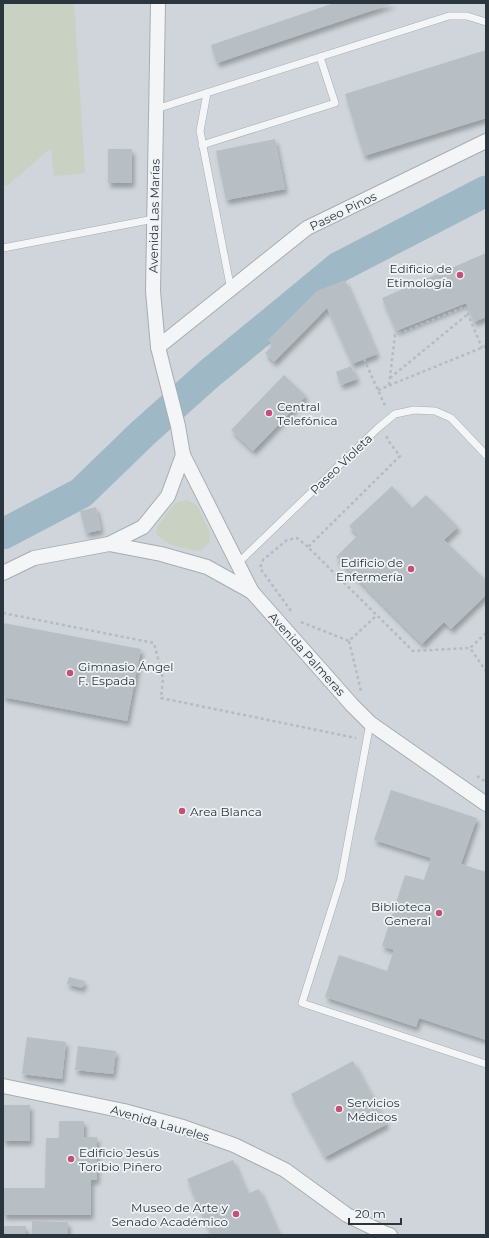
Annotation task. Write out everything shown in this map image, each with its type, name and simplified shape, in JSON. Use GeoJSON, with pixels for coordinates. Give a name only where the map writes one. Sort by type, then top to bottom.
{"type":"FeatureCollection","features":[{"type":"Feature","properties":{"kind":"street","name":"Avenida Las Marías"},"geometry":{"type":"LineString","coordinates":[[158,3],[153,291],[158,347],[178,426],[182,455]]}},
{"type":"Feature","properties":{"kind":"street","name":"Paseo Pinos"},"geometry":{"type":"LineString","coordinates":[[158,347],[307,228],[486,141]]}},
{"type":"Feature","properties":{"kind":"street"},"geometry":{"type":"LineString","coordinates":[[182,455],[252,592]]}},
{"type":"Feature","properties":{"kind":"street","name":"Avenida Palmeras"},"geometry":{"type":"LineString","coordinates":[[3,573],[34,558],[109,544],[143,527],[168,496],[182,455]]}},
{"type":"Feature","properties":{"kind":"street","name":"Avenida Palmeras"},"geometry":{"type":"LineString","coordinates":[[109,544],[161,554],[207,567],[252,592],[352,705],[370,723],[486,804]]}},
{"type":"Feature","properties":{"kind":"street","name":"Avenida Laureles"},"geometry":{"type":"LineString","coordinates":[[3,1086],[124,1112],[183,1127],[234,1145],[285,1170],[347,1215],[390,1235]]}},
{"type":"Feature","properties":{"kind":"lane"},"geometry":{"type":"LineString","coordinates":[[156,109],[449,16],[468,16],[486,22]]}},
{"type":"Feature","properties":{"kind":"lane"},"geometry":{"type":"LineString","coordinates":[[202,145],[335,103],[320,57]]}},
{"type":"Feature","properties":{"kind":"lane"},"geometry":{"type":"LineString","coordinates":[[207,93],[200,131],[231,290]]}},
{"type":"Feature","properties":{"kind":"lane"},"geometry":{"type":"LineString","coordinates":[[3,248],[154,219]]}},
{"type":"Feature","properties":{"kind":"lane","name":"Paseo Violeta"},"geometry":{"type":"LineString","coordinates":[[237,565],[378,428],[395,414],[414,410],[435,411],[451,418],[486,455]]}},
{"type":"Feature","properties":{"kind":"lane"},"geometry":{"type":"LineString","coordinates":[[370,723],[341,878],[302,1004],[486,1064]]}},
{"type":"Feature","properties":{"kind":"path"},"geometry":{"type":"LineString","coordinates":[[389,385],[395,335],[465,308],[482,348]]}},
{"type":"Feature","properties":{"kind":"path"},"geometry":{"type":"LineString","coordinates":[[390,378],[468,314]]}},
{"type":"Feature","properties":{"kind":"path"},"geometry":{"type":"LineString","coordinates":[[378,390],[486,346]]}},
{"type":"Feature","properties":{"kind":"path"},"geometry":{"type":"LineString","coordinates":[[308,547],[400,456],[386,439],[388,434],[396,425],[391,418],[364,359]]}},
{"type":"Feature","properties":{"kind":"path"},"geometry":{"type":"LineString","coordinates":[[295,616],[260,568],[263,560],[287,540],[297,538],[308,547],[413,651],[470,648],[486,633]]}},
{"type":"Feature","properties":{"kind":"path"},"geometry":{"type":"LineString","coordinates":[[3,612],[154,643],[163,678],[161,698],[353,736],[366,743]]}},
{"type":"Feature","properties":{"kind":"path"},"geometry":{"type":"LineString","coordinates":[[350,641],[377,615]]}},
{"type":"Feature","properties":{"kind":"path"},"geometry":{"type":"LineString","coordinates":[[299,621],[350,641]]}},
{"type":"Feature","properties":{"kind":"path"},"geometry":{"type":"LineString","coordinates":[[350,641],[362,694]]}},
{"type":"Feature","properties":{"kind":"path"},"geometry":{"type":"LineString","coordinates":[[470,648],[486,671]]}},
{"type":"Feature","properties":{"kind":"path"},"geometry":{"type":"LineString","coordinates":[[473,774],[486,782]]}},
{"type":"Feature","properties":{"kind":"shaded area"},"geometry":{"type":"Polygon","coordinates":[[[3,3],[486,3],[486,1235],[3,1235],[3,3]]]}},
{"type":"Feature","properties":{"kind":"green space"},"geometry":{"type":"Polygon","coordinates":[[[3,3],[74,3],[85,173],[54,176],[51,148],[8,185],[3,186],[3,3]]]}},
{"type":"Feature","properties":{"kind":"green space"},"geometry":{"type":"Polygon","coordinates":[[[187,500],[197,505],[210,533],[209,543],[201,551],[170,544],[156,533],[158,526],[175,503],[187,500]]]}},
{"type":"Feature","properties":{"kind":"building"},"geometry":{"type":"Polygon","coordinates":[[[334,3],[394,3],[217,63],[211,45],[334,3]]]}},
{"type":"Feature","properties":{"kind":"building"},"geometry":{"type":"Polygon","coordinates":[[[486,50],[486,118],[364,156],[345,94],[486,50]]]}},
{"type":"Feature","properties":{"kind":"building"},"geometry":{"type":"Polygon","coordinates":[[[275,139],[285,189],[226,200],[216,151],[275,139]]]}},
{"type":"Feature","properties":{"kind":"building"},"geometry":{"type":"Polygon","coordinates":[[[108,149],[132,149],[132,183],[108,183],[108,149]]]}},
{"type":"Feature","properties":{"kind":"building","name":"Edificio de Etimología"},"geometry":{"type":"Polygon","coordinates":[[[486,253],[486,317],[474,322],[466,303],[396,331],[382,298],[486,253]]]}},
{"type":"Feature","properties":{"kind":"building"},"geometry":{"type":"Polygon","coordinates":[[[345,280],[377,354],[352,364],[327,308],[274,362],[265,353],[273,345],[268,340],[317,291],[345,280]]]}},
{"type":"Feature","properties":{"kind":"building"},"geometry":{"type":"Polygon","coordinates":[[[351,366],[357,379],[341,385],[336,372],[351,366]]]}},
{"type":"Feature","properties":{"kind":"building","name":"Central Telefónica"},"geometry":{"type":"Polygon","coordinates":[[[284,375],[306,396],[253,451],[231,430],[284,375]]]}},
{"type":"Feature","properties":{"kind":"building","name":"Edificio de Enfermería"},"geometry":{"type":"Polygon","coordinates":[[[392,486],[412,508],[426,495],[458,527],[444,540],[486,580],[486,595],[451,629],[444,622],[422,644],[336,557],[358,535],[349,526],[392,486]]]}},
{"type":"Feature","properties":{"kind":"building"},"geometry":{"type":"Polygon","coordinates":[[[96,507],[101,530],[86,533],[80,511],[96,507]]]}},
{"type":"Feature","properties":{"kind":"building","name":"Gimnasio Ángel F. Espada"},"geometry":{"type":"Polygon","coordinates":[[[3,623],[141,649],[127,721],[3,697],[3,623]]]}},
{"type":"Feature","properties":{"kind":"building","name":"Biblioteca General"},"geometry":{"type":"Polygon","coordinates":[[[391,790],[477,818],[461,864],[486,872],[486,1040],[419,1018],[416,1027],[325,997],[339,955],[387,971],[394,950],[382,946],[405,875],[424,880],[431,858],[374,840],[391,790]]]}},
{"type":"Feature","properties":{"kind":"building"},"geometry":{"type":"Polygon","coordinates":[[[69,977],[85,981],[82,988],[67,984],[69,977]]]}},
{"type":"Feature","properties":{"kind":"building"},"geometry":{"type":"Polygon","coordinates":[[[27,1037],[66,1042],[62,1079],[22,1074],[27,1037]]]}},
{"type":"Feature","properties":{"kind":"building"},"geometry":{"type":"Polygon","coordinates":[[[78,1046],[116,1051],[113,1074],[75,1070],[78,1046]]]}},
{"type":"Feature","properties":{"kind":"building","name":"Servicios Médicos"},"geometry":{"type":"Polygon","coordinates":[[[353,1061],[387,1124],[325,1157],[291,1094],[353,1061]]]}},
{"type":"Feature","properties":{"kind":"building"},"geometry":{"type":"Polygon","coordinates":[[[3,1105],[30,1105],[30,1141],[3,1141],[3,1105]]]}},
{"type":"Feature","properties":{"kind":"building","name":"Edificio Jesús Toribio Piñero"},"geometry":{"type":"Polygon","coordinates":[[[59,1121],[84,1121],[84,1137],[97,1137],[97,1180],[91,1180],[91,1215],[3,1215],[3,1188],[45,1188],[46,1138],[59,1138],[59,1121]]]}},
{"type":"Feature","properties":{"kind":"building","name":"Museo de Arte y Senado Académico"},"geometry":{"type":"Polygon","coordinates":[[[233,1160],[247,1194],[259,1189],[279,1235],[211,1235],[187,1179],[233,1160]]]}},
{"type":"Feature","properties":{"kind":"building"},"geometry":{"type":"Polygon","coordinates":[[[32,1221],[68,1222],[68,1235],[32,1235],[32,1221]]]}},
{"type":"Feature","properties":{"kind":"building"},"geometry":{"type":"Polygon","coordinates":[[[3,1226],[26,1226],[26,1235],[3,1234],[3,1226]]]}},
{"type":"Feature","properties":{"kind":"waterway"},"geometry":{"type":"LineString","coordinates":[[3,534],[81,493],[143,433],[209,374],[339,267],[486,191]]}},
{"type":"Feature","properties":{"kind":"place","name":"Edificio de Etimología"},"geometry":{"type":"Point","coordinates":[460,275]}},
{"type":"Feature","properties":{"kind":"place","name":"Central Telefónica"},"geometry":{"type":"Point","coordinates":[269,413]}},
{"type":"Feature","properties":{"kind":"place","name":"Edificio de Enfermería"},"geometry":{"type":"Point","coordinates":[411,569]}},
{"type":"Feature","properties":{"kind":"place","name":"Gimnasio Ángel F. Espada"},"geometry":{"type":"Point","coordinates":[70,673]}},
{"type":"Feature","properties":{"kind":"place","name":"Area Blanca"},"geometry":{"type":"Point","coordinates":[182,811]}},
{"type":"Feature","properties":{"kind":"place","name":"Biblioteca General"},"geometry":{"type":"Point","coordinates":[439,913]}},
{"type":"Feature","properties":{"kind":"place","name":"Servicios Médicos"},"geometry":{"type":"Point","coordinates":[339,1109]}},
{"type":"Feature","properties":{"kind":"place","name":"Edificio Jesús Toribio Piñero"},"geometry":{"type":"Point","coordinates":[71,1159]}},
{"type":"Feature","properties":{"kind":"place","name":"Museo de Arte y Senado Académico"},"geometry":{"type":"Point","coordinates":[236,1214]}}]}
